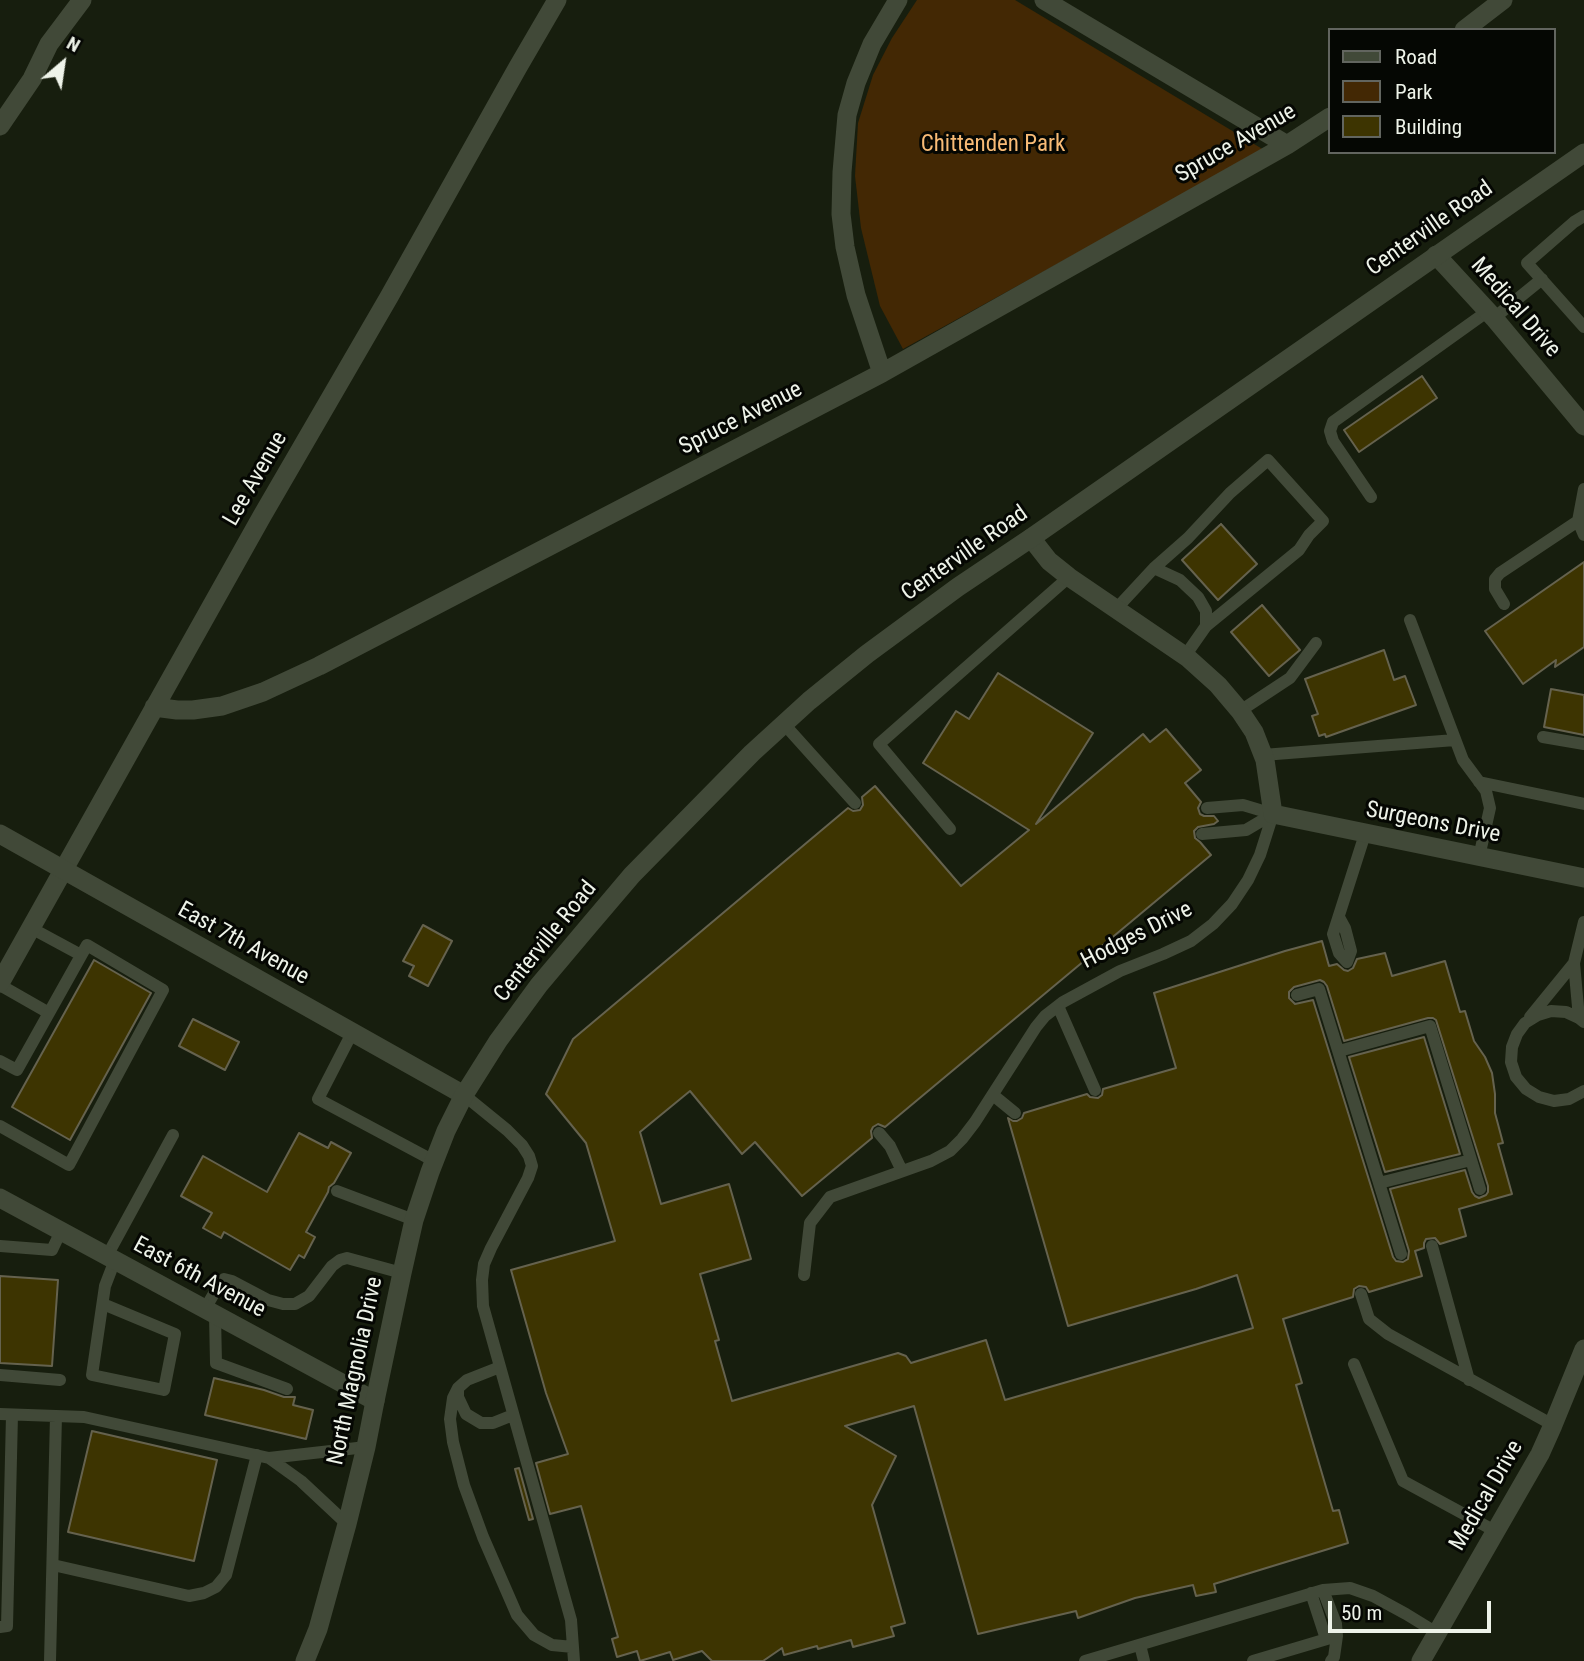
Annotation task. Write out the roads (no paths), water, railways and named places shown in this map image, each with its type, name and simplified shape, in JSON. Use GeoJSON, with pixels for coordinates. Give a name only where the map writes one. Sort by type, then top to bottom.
{"type":"FeatureCollection","features":[{"type":"Feature","properties":{"kind":"street"},"geometry":{"type":"LineString","coordinates":[[0,126],[32,79],[49,44],[82,0]]}},
{"type":"Feature","properties":{"kind":"street","name":"Lee Avenue"},"geometry":{"type":"LineString","coordinates":[[0,983],[262,516],[390,297],[557,0]]}},
{"type":"Feature","properties":{"kind":"street"},"geometry":{"type":"LineString","coordinates":[[881,373],[856,295],[845,247],[841,214],[842,172],[847,115],[855,87],[872,44],[898,0]]}},
{"type":"Feature","properties":{"kind":"street"},"geometry":{"type":"LineString","coordinates":[[1467,28],[1503,0]]}},
{"type":"Feature","properties":{"kind":"street"},"geometry":{"type":"LineString","coordinates":[[1055,3],[1287,145]]}},
{"type":"Feature","properties":{"kind":"street","name":"Spruce Avenue"},"geometry":{"type":"LineString","coordinates":[[154,707],[193,710],[222,706],[275,687],[319,666],[881,373],[1287,145],[1328,118]]}},
{"type":"Feature","properties":{"kind":"street","name":"Centerville Road"},"geometry":{"type":"LineString","coordinates":[[464,1095],[498,1041],[539,985],[632,875],[752,753],[809,701],[877,646],[958,587],[1584,153]]}},
{"type":"Feature","properties":{"kind":"street","name":"Medical Drive"},"geometry":{"type":"LineString","coordinates":[[1436,255],[1491,315],[1584,426]]}},
{"type":"Feature","properties":{"kind":"street","name":"Hodges Drive"},"geometry":{"type":"LineString","coordinates":[[1031,538],[1049,561],[1185,656],[1218,685],[1254,732],[1263,755],[1273,814]]}},
{"type":"Feature","properties":{"kind":"street","name":"Surgeons Drive"},"geometry":{"type":"LineString","coordinates":[[1273,814],[1584,878]]}},
{"type":"Feature","properties":{"kind":"street","name":"East 7th Avenue"},"geometry":{"type":"LineString","coordinates":[[0,834],[464,1095]]}},
{"type":"Feature","properties":{"kind":"street","name":"North Magnolia Drive"},"geometry":{"type":"LineString","coordinates":[[305,1661],[318,1629],[347,1524],[414,1220],[446,1131],[464,1095]]}},
{"type":"Feature","properties":{"kind":"street","name":"East 6th Avenue"},"geometry":{"type":"LineString","coordinates":[[0,1198],[374,1401]]}},
{"type":"Feature","properties":{"kind":"street","name":"Medical Drive"},"geometry":{"type":"LineString","coordinates":[[1421,1661],[1540,1454],[1584,1349]]}},
{"type":"Feature","properties":{"kind":"lane"},"geometry":{"type":"LineString","coordinates":[[1584,216],[1527,262],[1584,327]]}},
{"type":"Feature","properties":{"kind":"lane"},"geometry":{"type":"LineString","coordinates":[[1371,497],[1333,441],[1330,431],[1333,422],[1542,279]]}},
{"type":"Feature","properties":{"kind":"lane"},"geometry":{"type":"LineString","coordinates":[[1115,609],[1230,493],[1268,460],[1323,521],[1299,550],[1206,626],[1185,656]]}},
{"type":"Feature","properties":{"kind":"lane"},"geometry":{"type":"LineString","coordinates":[[1584,488],[1578,520],[1584,536]]}},
{"type":"Feature","properties":{"kind":"lane"},"geometry":{"type":"LineString","coordinates":[[1504,604],[1495,589],[1500,573],[1578,520]]}},
{"type":"Feature","properties":{"kind":"lane"},"geometry":{"type":"LineString","coordinates":[[1154,568],[1181,580],[1198,597],[1206,611],[1206,626]]}},
{"type":"Feature","properties":{"kind":"lane"},"geometry":{"type":"LineString","coordinates":[[950,829],[879,744],[1069,576]]}},
{"type":"Feature","properties":{"kind":"lane"},"geometry":{"type":"LineString","coordinates":[[1410,620],[1463,760],[1486,791],[1490,808],[1479,857]]}},
{"type":"Feature","properties":{"kind":"lane"},"geometry":{"type":"LineString","coordinates":[[1240,711],[1290,678],[1316,643]]}},
{"type":"Feature","properties":{"kind":"lane"},"geometry":{"type":"LineString","coordinates":[[784,724],[855,803]]}},
{"type":"Feature","properties":{"kind":"lane"},"geometry":{"type":"LineString","coordinates":[[1542,737],[1584,744]]}},
{"type":"Feature","properties":{"kind":"lane"},"geometry":{"type":"LineString","coordinates":[[1263,755],[1455,740]]}},
{"type":"Feature","properties":{"kind":"lane"},"geometry":{"type":"LineString","coordinates":[[1479,782],[1584,804]]}},
{"type":"Feature","properties":{"kind":"lane"},"geometry":{"type":"LineString","coordinates":[[1207,808],[1243,805],[1273,814]]}},
{"type":"Feature","properties":{"kind":"lane"},"geometry":{"type":"LineString","coordinates":[[1202,834],[1245,830],[1273,814]]}},
{"type":"Feature","properties":{"kind":"lane","name":"Hodges Drive"},"geometry":{"type":"LineString","coordinates":[[804,1275],[810,1223],[830,1197],[931,1161],[950,1151],[975,1122],[1045,1016],[1120,971],[1191,940],[1213,924],[1232,904],[1248,880],[1260,855],[1273,814]]}},
{"type":"Feature","properties":{"kind":"lane"},"geometry":{"type":"LineString","coordinates":[[1339,917],[1365,834]]}},
{"type":"Feature","properties":{"kind":"lane"},"geometry":{"type":"LineString","coordinates":[[1581,1020],[1574,963],[1584,922]]}},
{"type":"Feature","properties":{"kind":"lane"},"geometry":{"type":"LineString","coordinates":[[31,928],[81,955]]}},
{"type":"Feature","properties":{"kind":"lane"},"geometry":{"type":"LineString","coordinates":[[0,1061],[17,1070],[87,945],[163,990],[69,1165],[0,1126]]}},
{"type":"Feature","properties":{"kind":"lane"},"geometry":{"type":"LineString","coordinates":[[1574,963],[1517,1034],[1512,1047],[1511,1062],[1516,1077],[1526,1089],[1539,1097],[1554,1101],[1569,1099],[1584,1091]]}},
{"type":"Feature","properties":{"kind":"lane"},"geometry":{"type":"LineString","coordinates":[[0,983],[49,1013]]}},
{"type":"Feature","properties":{"kind":"lane"},"geometry":{"type":"LineString","coordinates":[[1297,995],[1320,989],[1401,1254]]}},
{"type":"Feature","properties":{"kind":"lane"},"geometry":{"type":"LineString","coordinates":[[1058,1006],[1095,1090]]}},
{"type":"Feature","properties":{"kind":"lane"},"geometry":{"type":"LineString","coordinates":[[1525,1023],[1538,1015],[1551,1012],[1566,1012],[1581,1020]]}},
{"type":"Feature","properties":{"kind":"lane"},"geometry":{"type":"LineString","coordinates":[[1339,1051],[1430,1026],[1480,1189]]}},
{"type":"Feature","properties":{"kind":"lane"},"geometry":{"type":"LineString","coordinates":[[352,1033],[318,1099],[435,1161]]}},
{"type":"Feature","properties":{"kind":"lane"},"geometry":{"type":"LineString","coordinates":[[464,1095],[523,1146],[532,1166],[491,1248],[483,1272],[483,1306],[571,1620],[574,1654],[534,1635],[517,1615],[483,1538],[464,1485],[450,1419],[453,1398],[458,1388],[467,1380],[500,1367]]}},
{"type":"Feature","properties":{"kind":"lane"},"geometry":{"type":"LineString","coordinates":[[993,1095],[1015,1113]]}},
{"type":"Feature","properties":{"kind":"lane"},"geometry":{"type":"LineString","coordinates":[[879,1133],[890,1146],[902,1171]]}},
{"type":"Feature","properties":{"kind":"lane"},"geometry":{"type":"LineString","coordinates":[[103,1304],[175,1334],[164,1390],[92,1375],[105,1286],[111,1258],[173,1135]]}},
{"type":"Feature","properties":{"kind":"lane"},"geometry":{"type":"LineString","coordinates":[[1378,1183],[1471,1160]]}},
{"type":"Feature","properties":{"kind":"lane"},"geometry":{"type":"LineString","coordinates":[[337,1191],[414,1220]]}},
{"type":"Feature","properties":{"kind":"lane"},"geometry":{"type":"LineString","coordinates":[[0,1246],[52,1250],[61,1231]]}},
{"type":"Feature","properties":{"kind":"lane"},"geometry":{"type":"LineString","coordinates":[[1432,1246],[1469,1380]]}},
{"type":"Feature","properties":{"kind":"lane"},"geometry":{"type":"LineString","coordinates":[[287,1389],[216,1363],[210,1312],[220,1283],[224,1279],[232,1281],[268,1300],[295,1304],[309,1296],[331,1266],[340,1260],[347,1258],[402,1273]]}},
{"type":"Feature","properties":{"kind":"lane"},"geometry":{"type":"LineString","coordinates":[[1361,1294],[1369,1319],[1388,1334],[1553,1425]]}},
{"type":"Feature","properties":{"kind":"lane"},"geometry":{"type":"LineString","coordinates":[[1354,1364],[1403,1481],[1495,1531]]}},
{"type":"Feature","properties":{"kind":"lane"},"geometry":{"type":"LineString","coordinates":[[0,1375],[60,1380]]}},
{"type":"Feature","properties":{"kind":"lane"},"geometry":{"type":"LineString","coordinates":[[458,1388],[458,1397],[466,1414],[481,1423],[493,1423],[513,1415]]}},
{"type":"Feature","properties":{"kind":"lane"},"geometry":{"type":"LineString","coordinates":[[0,1626],[7,1626],[6,1414],[84,1417],[263,1456],[366,1447]]}},
{"type":"Feature","properties":{"kind":"lane"},"geometry":{"type":"LineString","coordinates":[[50,1661],[56,1416]]}},
{"type":"Feature","properties":{"kind":"lane"},"geometry":{"type":"LineString","coordinates":[[263,1456],[301,1481],[347,1524]]}},
{"type":"Feature","properties":{"kind":"lane"},"geometry":{"type":"LineString","coordinates":[[53,1565],[188,1596],[216,1587],[226,1575],[263,1456]]}},
{"type":"Feature","properties":{"kind":"lane"},"geometry":{"type":"LineString","coordinates":[[1085,1661],[1127,1655],[1140,1645],[1317,1592],[1349,1588],[1373,1596],[1437,1633]]}},
{"type":"Feature","properties":{"kind":"lane"},"geometry":{"type":"LineString","coordinates":[[1317,1592],[1336,1624],[1331,1638],[1334,1657],[1331,1661]]}},
{"type":"Feature","properties":{"kind":"lane"},"geometry":{"type":"LineString","coordinates":[[1253,1661],[1331,1638]]}},
{"type":"Feature","properties":{"kind":"lane"},"geometry":{"type":"LineString","coordinates":[[1140,1645],[1144,1661]]}},
{"type":"Feature","properties":{"kind":"park label","name":"Chittenden Park"},"geometry":{"type":"Point","coordinates":[993,145]}}]}
